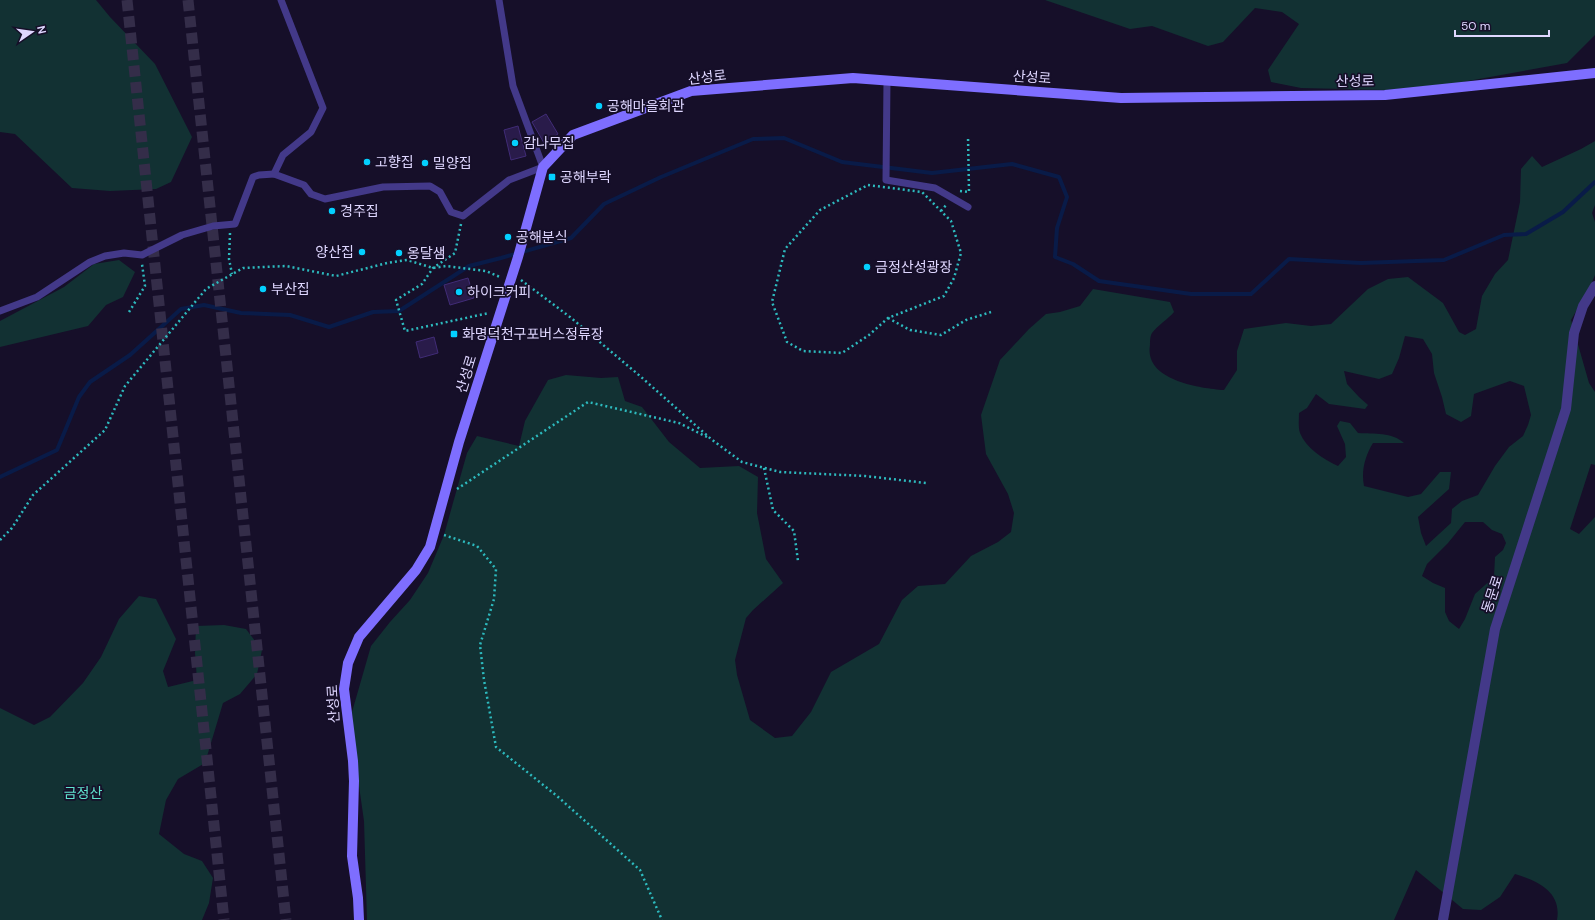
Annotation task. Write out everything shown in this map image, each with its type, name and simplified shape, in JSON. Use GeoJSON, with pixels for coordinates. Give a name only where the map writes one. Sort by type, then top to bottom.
{"type":"FeatureCollection","features":[{"type":"Feature","properties":{"kind":"main road","name":"산성로"},"geometry":{"type":"LineString","coordinates":[[359,920],[358,898],[352,856],[354,782],[353,761],[345,705],[348,663],[359,637],[416,570],[425,558],[430,547],[460,442],[518,257],[543,167],[573,135],[691,91],[853,78],[1121,98],[1385,95],[1595,74]]}},
{"type":"Feature","properties":{"kind":"street","name":"동문로"},"geometry":{"type":"LineString","coordinates":[[1443,920],[1495,629],[1566,409],[1574,332],[1583,306],[1595,286]]}},
{"type":"Feature","properties":{"kind":"lane"},"geometry":{"type":"LineString","coordinates":[[274,174],[283,155],[311,132],[323,108],[281,0]]}},
{"type":"Feature","properties":{"kind":"lane"},"geometry":{"type":"LineString","coordinates":[[0,311],[36,297],[90,262],[105,256],[124,253],[142,255],[182,235],[213,226],[235,224],[253,177],[259,175],[274,174],[304,185],[311,194],[325,199],[383,187],[430,186],[440,192],[451,212],[463,216],[509,180],[543,167],[513,86],[499,0]]}},
{"type":"Feature","properties":{"kind":"lane"},"geometry":{"type":"LineString","coordinates":[[887,80],[886,180],[935,188],[968,207]]}},
{"type":"Feature","properties":{"kind":"path"},"geometry":{"type":"LineString","coordinates":[[968,136],[969,178]]}},
{"type":"Feature","properties":{"kind":"path"},"geometry":{"type":"LineString","coordinates":[[868,185],[922,192],[951,221],[961,253],[954,278],[944,296],[888,318],[869,334],[842,353],[803,351],[787,342],[772,302],[785,249],[820,210],[868,185]]}},
{"type":"Feature","properties":{"kind":"path"},"geometry":{"type":"LineString","coordinates":[[463,216],[455,253],[433,268],[422,284],[396,300],[405,331],[501,311]]}},
{"type":"Feature","properties":{"kind":"path"},"geometry":{"type":"LineString","coordinates":[[231,225],[229,259],[232,274]]}},
{"type":"Feature","properties":{"kind":"path"},"geometry":{"type":"LineString","coordinates":[[129,312],[145,286],[142,255]]}},
{"type":"Feature","properties":{"kind":"path"},"geometry":{"type":"LineString","coordinates":[[0,540],[12,528],[33,495],[105,430],[125,386],[206,290],[243,268],[286,266],[336,276],[387,263],[407,260],[433,268],[446,266],[476,269],[512,277],[570,317],[711,439],[742,462],[780,472],[865,476],[926,483]]}},
{"type":"Feature","properties":{"kind":"path"},"geometry":{"type":"LineString","coordinates":[[888,318],[910,330],[941,335],[966,320],[991,312]]}},
{"type":"Feature","properties":{"kind":"path"},"geometry":{"type":"LineString","coordinates":[[444,498],[588,402],[679,423],[711,439]]}},
{"type":"Feature","properties":{"kind":"path"},"geometry":{"type":"LineString","coordinates":[[764,468],[773,510],[794,531],[798,562]]}},
{"type":"Feature","properties":{"kind":"path"},"geometry":{"type":"LineString","coordinates":[[434,532],[477,546],[496,569],[494,599],[480,645],[484,680],[496,747],[557,796],[640,870],[662,920]]}},
{"type":"Feature","properties":{"kind":"green space"},"geometry":{"type":"Polygon","coordinates":[[[0,0],[96,0],[110,17],[155,64],[192,137],[171,182],[156,189],[110,191],[72,188],[15,134],[0,132],[0,0]]]}},
{"type":"Feature","properties":{"kind":"green space"},"geometry":{"type":"Polygon","coordinates":[[[1045,0],[1595,0],[1595,35],[1567,63],[1457,83],[1386,90],[1301,88],[1271,82],[1268,70],[1299,24],[1282,12],[1255,8],[1223,42],[1208,46],[1152,26],[1130,29],[1045,0]]]}},
{"type":"Feature","properties":{"kind":"green space"},"geometry":{"type":"Polygon","coordinates":[[[1595,141],[1595,205],[1592,213],[1595,222],[1595,275],[1590,287],[1571,320],[1589,383],[1595,392],[1595,465],[1591,464],[1570,529],[1579,534],[1595,517],[1595,920],[1557,920],[1558,910],[1552,895],[1540,884],[1515,874],[1500,897],[1481,910],[1463,909],[1416,870],[1394,920],[367,920],[364,821],[355,758],[352,712],[371,646],[410,600],[428,573],[444,535],[467,453],[477,436],[519,446],[525,421],[548,380],[566,375],[601,378],[618,377],[625,401],[642,407],[669,442],[700,468],[739,466],[758,477],[757,513],[766,559],[783,583],[746,618],[735,660],[737,675],[750,720],[775,738],[792,736],[811,712],[831,672],[879,644],[902,600],[918,586],[945,584],[971,556],[998,542],[1011,532],[1014,513],[1008,494],[986,454],[981,415],[1000,360],[1029,329],[1046,314],[1060,312],[1080,306],[1093,289],[1170,302],[1174,312],[1154,330],[1151,336],[1150,357],[1156,367],[1164,374],[1175,380],[1201,387],[1224,390],[1237,370],[1237,351],[1244,329],[1286,323],[1311,326],[1331,324],[1368,289],[1388,279],[1408,277],[1443,303],[1459,332],[1465,335],[1476,329],[1482,296],[1495,274],[1508,260],[1520,202],[1521,169],[1532,156],[1542,167],[1595,141]],[[1405,336],[1399,358],[1392,374],[1379,379],[1344,371],[1347,384],[1368,405],[1365,409],[1329,404],[1316,394],[1307,408],[1299,413],[1299,428],[1306,444],[1321,456],[1338,466],[1346,457],[1345,444],[1337,426],[1340,421],[1350,423],[1358,433],[1388,435],[1399,439],[1404,443],[1373,443],[1364,464],[1364,486],[1408,497],[1421,494],[1440,472],[1451,472],[1449,489],[1418,517],[1421,533],[1426,546],[1451,523],[1452,509],[1462,501],[1478,495],[1495,466],[1509,447],[1523,436],[1531,415],[1524,386],[1510,381],[1474,394],[1471,416],[1461,422],[1446,414],[1434,373],[1432,354],[1423,339],[1405,336]],[[1465,522],[1448,543],[1427,564],[1422,576],[1445,588],[1445,612],[1449,621],[1459,629],[1465,619],[1475,594],[1494,577],[1495,557],[1503,550],[1506,543],[1502,534],[1492,530],[1483,522],[1465,522]]]}},
{"type":"Feature","properties":{"kind":"green space"},"geometry":{"type":"Polygon","coordinates":[[[119,260],[135,272],[123,297],[106,305],[88,326],[0,347],[0,321],[64,287],[94,264],[119,260]]]}},
{"type":"Feature","properties":{"kind":"green space","name":"금정산"},"geometry":{"type":"Polygon","coordinates":[[[139,596],[156,599],[176,639],[163,671],[168,687],[197,680],[195,653],[196,626],[224,625],[246,629],[262,650],[257,674],[240,694],[223,703],[205,763],[178,779],[166,800],[159,834],[184,854],[202,861],[213,878],[209,903],[202,920],[0,920],[0,708],[34,725],[50,717],[83,683],[101,657],[119,619],[139,596]]]}},
{"type":"Feature","properties":{"kind":"building"},"geometry":{"type":"Polygon","coordinates":[[[546,114],[558,134],[544,143],[532,122],[546,114]]]}},
{"type":"Feature","properties":{"kind":"building","name":"감나무집"},"geometry":{"type":"Polygon","coordinates":[[[518,126],[526,156],[511,160],[504,130],[518,126]]]}},
{"type":"Feature","properties":{"kind":"building","name":"하이크커피"},"geometry":{"type":"Polygon","coordinates":[[[468,278],[474,298],[450,305],[444,285],[468,278]]]}},
{"type":"Feature","properties":{"kind":"building"},"geometry":{"type":"Polygon","coordinates":[[[434,337],[438,353],[420,358],[416,342],[434,337]]]}},
{"type":"Feature","properties":{"kind":"waterway"},"geometry":{"type":"LineString","coordinates":[[0,477],[57,450],[79,397],[90,382],[130,355],[181,309],[204,305],[241,313],[290,315],[329,327],[373,312],[399,311],[469,266],[571,238],[604,204],[661,177],[753,139],[784,138],[842,162],[932,173],[1012,164],[1059,177],[1067,197],[1057,228],[1055,257],[1073,264],[1099,281],[1191,294],[1251,294],[1289,259],[1361,263],[1444,260],[1504,235],[1526,234],[1563,212],[1595,182]]}},
{"type":"Feature","properties":{"kind":"tunnel"},"geometry":{"type":"LineString","coordinates":[[127,0],[224,920]]}},
{"type":"Feature","properties":{"kind":"tunnel"},"geometry":{"type":"LineString","coordinates":[[188,0],[286,920]]}},
{"type":"Feature","properties":{"kind":"place","name":"공해마을회관"},"geometry":{"type":"Point","coordinates":[599,106]}},
{"type":"Feature","properties":{"kind":"place","name":"감나무집"},"geometry":{"type":"Point","coordinates":[515,143]}},
{"type":"Feature","properties":{"kind":"place","name":"고향집"},"geometry":{"type":"Point","coordinates":[367,162]}},
{"type":"Feature","properties":{"kind":"place","name":"밀양집"},"geometry":{"type":"Point","coordinates":[425,163]}},
{"type":"Feature","properties":{"kind":"place","name":"공해부락"},"geometry":{"type":"Point","coordinates":[552,177]}},
{"type":"Feature","properties":{"kind":"place","name":"경주집"},"geometry":{"type":"Point","coordinates":[332,211]}},
{"type":"Feature","properties":{"kind":"place","name":"공해분식"},"geometry":{"type":"Point","coordinates":[508,237]}},
{"type":"Feature","properties":{"kind":"place","name":"양산집"},"geometry":{"type":"Point","coordinates":[362,252]}},
{"type":"Feature","properties":{"kind":"place","name":"옹달샘"},"geometry":{"type":"Point","coordinates":[399,253]}},
{"type":"Feature","properties":{"kind":"place","name":"금정산성광장"},"geometry":{"type":"Point","coordinates":[867,267]}},
{"type":"Feature","properties":{"kind":"place","name":"부산집"},"geometry":{"type":"Point","coordinates":[263,289]}},
{"type":"Feature","properties":{"kind":"place","name":"하이크커피"},"geometry":{"type":"Point","coordinates":[459,292]}},
{"type":"Feature","properties":{"kind":"place","name":"화명덕천구포버스정류장"},"geometry":{"type":"Point","coordinates":[454,334]}}]}
